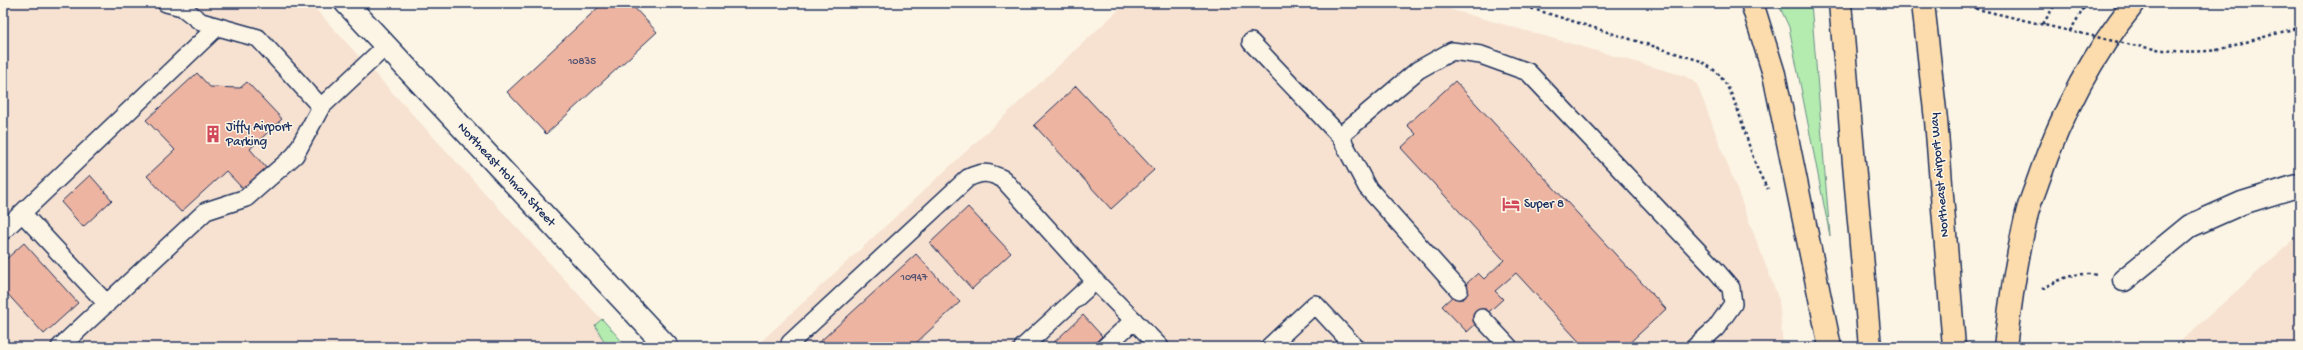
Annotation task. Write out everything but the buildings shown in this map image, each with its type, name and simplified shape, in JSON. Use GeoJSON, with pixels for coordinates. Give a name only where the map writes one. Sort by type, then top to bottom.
{"type":"FeatureCollection","features":[{"type":"Feature","properties":{"kind":"main road"},"geometry":{"type":"LineString","coordinates":[[1752,3],[1774,74],[1830,347]]}},
{"type":"Feature","properties":{"kind":"main road"},"geometry":{"type":"LineString","coordinates":[[1840,3],[1870,347]]}},
{"type":"Feature","properties":{"kind":"main road","name":"Northeast Airport Way"},"geometry":{"type":"LineString","coordinates":[[1923,3],[1936,128],[1954,347]]}},
{"type":"Feature","properties":{"kind":"main road"},"geometry":{"type":"LineString","coordinates":[[2005,347],[2010,307],[2026,217],[2047,153],[2068,107],[2090,66],[2134,3]]}},
{"type":"Feature","properties":{"kind":"street","name":"Northeast Holman Street"},"geometry":{"type":"LineString","coordinates":[[346,3],[667,347]]}},
{"type":"Feature","properties":{"kind":"street"},"geometry":{"type":"LineString","coordinates":[[2124,280],[2190,226],[2242,203],[2300,185]]}},
{"type":"Feature","properties":{"kind":"lane"},"geometry":{"type":"LineString","coordinates":[[166,3],[182,7],[201,22],[258,38],[321,107]]}},
{"type":"Feature","properties":{"kind":"lane"},"geometry":{"type":"LineString","coordinates":[[3,231],[217,27]]}},
{"type":"Feature","properties":{"kind":"lane"},"geometry":{"type":"LineString","coordinates":[[1251,42],[1340,136],[1367,187],[1459,290]]}},
{"type":"Feature","properties":{"kind":"lane"},"geometry":{"type":"LineString","coordinates":[[60,347],[206,211],[246,198],[295,155],[321,107],[386,46]]}},
{"type":"Feature","properties":{"kind":"lane"},"geometry":{"type":"LineString","coordinates":[[1340,136],[1418,70],[1452,51],[1481,55],[1528,72],[1714,267],[1731,288],[1733,304],[1716,328],[1695,347]]}},
{"type":"Feature","properties":{"kind":"lane"},"geometry":{"type":"LineString","coordinates":[[789,346],[968,178],[978,172],[991,172],[1003,179],[1095,280],[1160,347]]}},
{"type":"Feature","properties":{"kind":"lane"},"geometry":{"type":"LineString","coordinates":[[22,213],[107,304]]}},
{"type":"Feature","properties":{"kind":"lane"},"geometry":{"type":"LineString","coordinates":[[1023,347],[1095,280]]}},
{"type":"Feature","properties":{"kind":"lane"},"geometry":{"type":"LineString","coordinates":[[1269,347],[1315,304],[1355,347]]}},
{"type":"Feature","properties":{"kind":"lane"},"geometry":{"type":"LineString","coordinates":[[1482,318],[1509,347]]}},
{"type":"Feature","properties":{"kind":"lane"},"geometry":{"type":"LineString","coordinates":[[1105,347],[1134,320]]}},
{"type":"Feature","properties":{"kind":"path"},"geometry":{"type":"LineString","coordinates":[[1514,3],[1701,61],[1720,76],[1731,96],[1757,170],[1770,191]]}},
{"type":"Feature","properties":{"kind":"path"},"geometry":{"type":"LineString","coordinates":[[1952,3],[2162,51],[2192,53],[2217,50],[2300,27]]}},
{"type":"Feature","properties":{"kind":"path"},"geometry":{"type":"LineString","coordinates":[[2043,24],[2056,3]]}},
{"type":"Feature","properties":{"kind":"path"},"geometry":{"type":"LineString","coordinates":[[2070,31],[2087,3]]}},
{"type":"Feature","properties":{"kind":"path"},"geometry":{"type":"LineString","coordinates":[[2010,307],[2067,276],[2084,272],[2124,280]]}},
{"type":"Feature","properties":{"kind":"shaded area"},"geometry":{"type":"Polygon","coordinates":[[[3,3],[310,3],[627,347],[3,347],[3,3]]]}},
{"type":"Feature","properties":{"kind":"shaded area"},"geometry":{"type":"Polygon","coordinates":[[[1126,3],[1428,3],[1685,76],[1697,84],[1779,300],[1783,347],[755,347],[1126,3]]]}},
{"type":"Feature","properties":{"kind":"shaded area"},"geometry":{"type":"Polygon","coordinates":[[[2300,234],[2300,347],[2174,347],[2300,234]]]}},
{"type":"Feature","properties":{"kind":"green space"},"geometry":{"type":"Polygon","coordinates":[[[1778,3],[1811,3],[1830,236],[1789,27],[1778,3]]]}},
{"type":"Feature","properties":{"kind":"green space"},"geometry":{"type":"Polygon","coordinates":[[[602,319],[627,347],[607,347],[595,325],[602,319]]]}},
{"type":"Feature","properties":{"kind":"place","name":"Jiffy Airport Parking"},"geometry":{"type":"Point","coordinates":[213,134]}},
{"type":"Feature","properties":{"kind":"place","name":"Super 8"},"geometry":{"type":"Point","coordinates":[1511,204]}}]}
